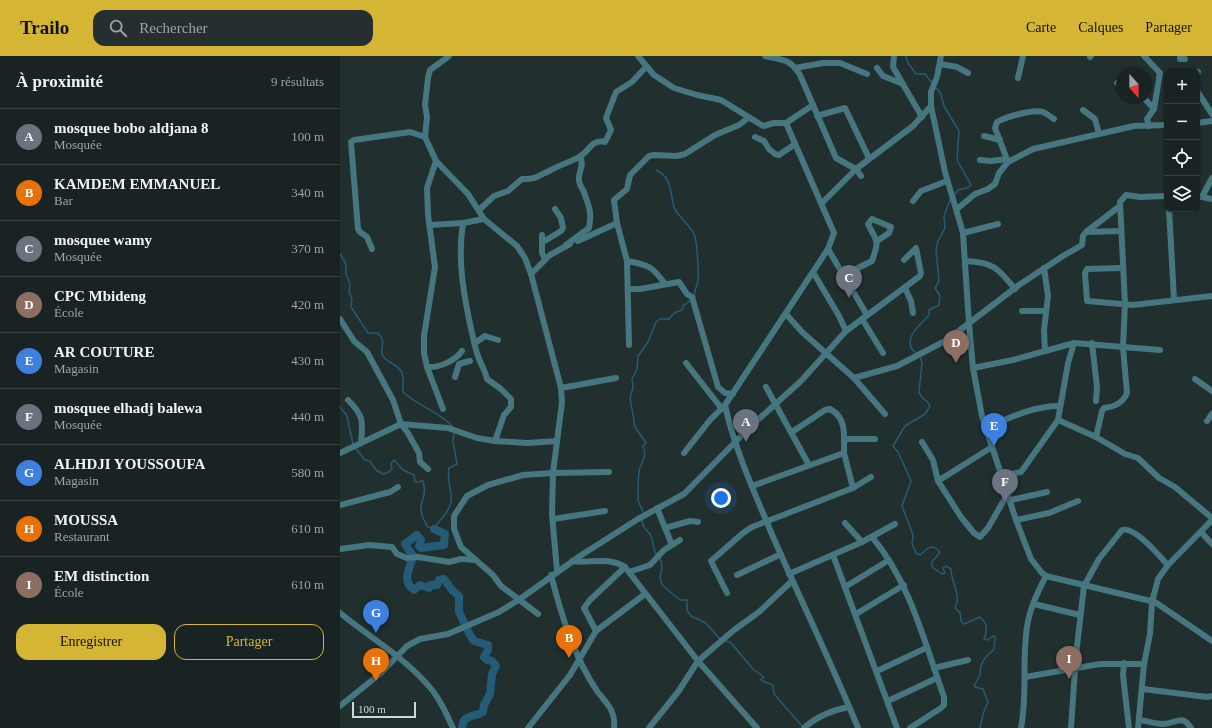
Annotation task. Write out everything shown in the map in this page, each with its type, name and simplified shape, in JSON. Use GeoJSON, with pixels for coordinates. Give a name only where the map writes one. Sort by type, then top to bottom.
{"type":"FeatureCollection","features":[{"type":"Feature","properties":{"kind":"street"},"geometry":{"type":"LineString","coordinates":[[449,56],[430,70],[425,105],[427,117],[425,137],[436,160],[468,194],[484,219],[517,246],[525,258],[531,274],[561,388],[562,402],[553,473],[553,520],[557,570]]}},
{"type":"Feature","properties":{"kind":"street"},"geometry":{"type":"LineString","coordinates":[[638,56],[654,75],[674,88],[697,96],[720,100],[763,126],[774,122],[786,123],[813,106]]}},
{"type":"Feature","properties":{"kind":"street"},"geometry":{"type":"LineString","coordinates":[[765,56],[788,61],[795,68],[836,158],[856,168],[861,176]]}},
{"type":"Feature","properties":{"kind":"street"},"geometry":{"type":"LineString","coordinates":[[894,56],[893,67],[922,116]]}},
{"type":"Feature","properties":{"kind":"street"},"geometry":{"type":"LineString","coordinates":[[941,56],[935,84],[931,92],[931,106],[947,181],[964,233],[973,368],[982,416],[1011,500],[1016,520],[1033,562],[1046,576],[1161,605],[1177,619],[1212,641]]}},
{"type":"Feature","properties":{"kind":"street"},"geometry":{"type":"LineString","coordinates":[[1018,78],[1023,56]]}},
{"type":"Feature","properties":{"kind":"street"},"geometry":{"type":"LineString","coordinates":[[1144,56],[1160,73],[1154,109],[1147,119],[1149,126]]}},
{"type":"Feature","properties":{"kind":"street"},"geometry":{"type":"LineString","coordinates":[[795,68],[823,63],[840,63],[867,74]]}},
{"type":"Feature","properties":{"kind":"street"},"geometry":{"type":"LineString","coordinates":[[940,64],[957,67],[968,73]]}},
{"type":"Feature","properties":{"kind":"street"},"geometry":{"type":"LineString","coordinates":[[479,210],[494,196],[508,191],[522,179],[533,180],[580,157],[592,144],[604,142],[611,130],[606,118],[607,112],[616,92],[632,82],[646,67]]}},
{"type":"Feature","properties":{"kind":"street"},"geometry":{"type":"LineString","coordinates":[[877,68],[883,76],[903,84]]}},
{"type":"Feature","properties":{"kind":"street"},"geometry":{"type":"LineString","coordinates":[[1200,96],[1212,114]]}},
{"type":"Feature","properties":{"kind":"street"},"geometry":{"type":"LineString","coordinates":[[1149,104],[1154,109]]}},
{"type":"Feature","properties":{"kind":"street"},"geometry":{"type":"LineString","coordinates":[[822,203],[856,168],[913,126],[931,106]]}},
{"type":"Feature","properties":{"kind":"street"},"geometry":{"type":"LineString","coordinates":[[817,116],[845,108],[869,158]]}},
{"type":"Feature","properties":{"kind":"street"},"geometry":{"type":"LineString","coordinates":[[1083,110],[1095,119],[1099,134]]}},
{"type":"Feature","properties":{"kind":"street"},"geometry":{"type":"LineString","coordinates":[[1008,160],[1000,140],[996,124],[997,122],[1010,116],[1036,111],[1043,112],[1054,119]]}},
{"type":"Feature","properties":{"kind":"street"},"geometry":{"type":"LineString","coordinates":[[629,345],[627,261],[617,223],[614,200],[627,189],[630,175],[649,156],[654,154],[677,156],[685,154],[715,135],[739,126],[748,118]]}},
{"type":"Feature","properties":{"kind":"street"},"geometry":{"type":"LineString","coordinates":[[1200,122],[1212,121]]}},
{"type":"Feature","properties":{"kind":"street"},"geometry":{"type":"LineString","coordinates":[[684,453],[710,420],[724,407],[733,394],[828,249],[834,233],[786,123]]}},
{"type":"Feature","properties":{"kind":"street"},"geometry":{"type":"LineString","coordinates":[[980,160],[1008,160],[1033,149],[1134,126],[1164,125]]}},
{"type":"Feature","properties":{"kind":"street"},"geometry":{"type":"LineString","coordinates":[[372,249],[367,237],[358,229],[351,142],[354,140],[383,135],[410,132],[425,137]]}},
{"type":"Feature","properties":{"kind":"street"},"geometry":{"type":"LineString","coordinates":[[984,136],[1000,140]]}},
{"type":"Feature","properties":{"kind":"street"},"geometry":{"type":"LineString","coordinates":[[755,137],[764,141],[769,149],[775,154],[779,155],[795,144]]}},
{"type":"Feature","properties":{"kind":"street"},"geometry":{"type":"LineString","coordinates":[[531,274],[545,259],[587,230],[590,224],[591,210],[578,182],[579,173],[582,170],[582,160],[580,157]]}},
{"type":"Feature","properties":{"kind":"street"},"geometry":{"type":"LineString","coordinates":[[436,160],[427,188],[435,267],[424,336],[427,367],[443,409]]}},
{"type":"Feature","properties":{"kind":"street"},"geometry":{"type":"LineString","coordinates":[[957,209],[971,196],[988,189],[995,184],[998,174],[1008,160]]}},
{"type":"Feature","properties":{"kind":"street"},"geometry":{"type":"LineString","coordinates":[[1212,178],[1200,197],[1212,199]]}},
{"type":"Feature","properties":{"kind":"street"},"geometry":{"type":"LineString","coordinates":[[912,201],[921,192],[947,181]]}},
{"type":"Feature","properties":{"kind":"street"},"geometry":{"type":"LineString","coordinates":[[1096,437],[1104,408],[1113,407],[1120,402],[1127,393],[1123,347],[1125,304],[1122,268],[1120,202],[1126,195],[1140,197],[1164,196]]}},
{"type":"Feature","properties":{"kind":"street"},"geometry":{"type":"LineString","coordinates":[[854,378],[897,366],[947,340],[1044,268],[1082,245],[1083,236],[1086,232],[1120,206]]}},
{"type":"Feature","properties":{"kind":"street"},"geometry":{"type":"LineString","coordinates":[[542,242],[561,231],[563,228],[561,218],[555,209]]}},
{"type":"Feature","properties":{"kind":"street"},"geometry":{"type":"LineString","coordinates":[[1169,212],[1174,299]]}},
{"type":"Feature","properties":{"kind":"street"},"geometry":{"type":"LineString","coordinates":[[430,225],[463,223],[484,219]]}},
{"type":"Feature","properties":{"kind":"street"},"geometry":{"type":"LineString","coordinates":[[463,223],[461,247],[462,280],[478,357],[485,369],[487,379],[501,389],[511,399],[511,407],[504,415],[495,441]]}},
{"type":"Feature","properties":{"kind":"street"},"geometry":{"type":"LineString","coordinates":[[566,245],[617,223]]}},
{"type":"Feature","properties":{"kind":"street"},"geometry":{"type":"LineString","coordinates":[[964,233],[998,224]]}},
{"type":"Feature","properties":{"kind":"street"},"geometry":{"type":"LineString","coordinates":[[1086,232],[1121,231]]}},
{"type":"Feature","properties":{"kind":"street"},"geometry":{"type":"LineString","coordinates":[[542,235],[542,253],[545,259]]}},
{"type":"Feature","properties":{"kind":"street"},"geometry":{"type":"LineString","coordinates":[[844,275],[872,261],[878,244],[877,241]]}},
{"type":"Feature","properties":{"kind":"street"},"geometry":{"type":"LineString","coordinates":[[340,706],[381,673],[401,650],[414,641],[428,637],[441,637],[460,630],[520,599],[557,570],[638,519],[684,494],[736,441],[801,381],[846,331],[917,279],[921,273],[916,248],[904,260]]}},
{"type":"Feature","properties":{"kind":"street"},"geometry":{"type":"LineString","coordinates":[[828,249],[844,275],[883,353]]}},
{"type":"Feature","properties":{"kind":"street"},"geometry":{"type":"LineString","coordinates":[[627,261],[643,264],[654,269],[665,284]]}},
{"type":"Feature","properties":{"kind":"street"},"geometry":{"type":"LineString","coordinates":[[965,261],[979,261],[992,264],[1003,273],[1015,289]]}},
{"type":"Feature","properties":{"kind":"street"},"geometry":{"type":"LineString","coordinates":[[1044,268],[1048,296],[1044,330],[1045,351]]}},
{"type":"Feature","properties":{"kind":"street"},"geometry":{"type":"LineString","coordinates":[[1122,268],[1087,269],[1085,273],[1085,298],[1093,302],[1133,305],[1174,299],[1212,296]]}},
{"type":"Feature","properties":{"kind":"street"},"geometry":{"type":"LineString","coordinates":[[812,272],[839,316],[846,331]]}},
{"type":"Feature","properties":{"kind":"street"},"geometry":{"type":"LineString","coordinates":[[628,289],[640,289],[679,282],[687,294],[692,296],[718,387],[725,393],[733,394]]}},
{"type":"Feature","properties":{"kind":"street"},"geometry":{"type":"LineString","coordinates":[[905,288],[911,301],[913,313]]}},
{"type":"Feature","properties":{"kind":"street"},"geometry":{"type":"LineString","coordinates":[[1022,311],[1046,311]]}},
{"type":"Feature","properties":{"kind":"street"},"geometry":{"type":"LineString","coordinates":[[786,314],[802,332],[854,378],[885,414]]}},
{"type":"Feature","properties":{"kind":"street"},"geometry":{"type":"LineString","coordinates":[[340,319],[354,341],[367,352],[393,400],[401,424],[408,433],[419,453],[420,462],[428,469]]}},
{"type":"Feature","properties":{"kind":"street"},"geometry":{"type":"LineString","coordinates":[[475,343],[485,336],[498,340]]}},
{"type":"Feature","properties":{"kind":"street"},"geometry":{"type":"LineString","coordinates":[[973,368],[1013,360],[1074,343],[1092,343],[1160,350]]}},
{"type":"Feature","properties":{"kind":"street"},"geometry":{"type":"LineString","coordinates":[[1002,476],[1021,472],[1058,420],[1068,363],[1074,343]]}},
{"type":"Feature","properties":{"kind":"street"},"geometry":{"type":"LineString","coordinates":[[1092,343],[1096,402]]}},
{"type":"Feature","properties":{"kind":"street"},"geometry":{"type":"LineString","coordinates":[[427,367],[445,364],[455,358],[462,351]]}},
{"type":"Feature","properties":{"kind":"street"},"geometry":{"type":"LineString","coordinates":[[455,377],[460,364],[478,357]]}},
{"type":"Feature","properties":{"kind":"street"},"geometry":{"type":"LineString","coordinates":[[455,358],[470,360]]}},
{"type":"Feature","properties":{"kind":"street"},"geometry":{"type":"LineString","coordinates":[[686,363],[724,407],[752,486],[767,523],[792,581],[825,649],[858,728]]}},
{"type":"Feature","properties":{"kind":"street"},"geometry":{"type":"LineString","coordinates":[[561,388],[616,378]]}},
{"type":"Feature","properties":{"kind":"street"},"geometry":{"type":"LineString","coordinates":[[1195,379],[1212,391]]}},
{"type":"Feature","properties":{"kind":"street"},"geometry":{"type":"LineString","coordinates":[[766,387],[777,404],[809,465]]}},
{"type":"Feature","properties":{"kind":"street"},"geometry":{"type":"LineString","coordinates":[[348,400],[360,413],[362,420],[360,443]]}},
{"type":"Feature","properties":{"kind":"street"},"geometry":{"type":"LineString","coordinates":[[986,428],[1024,412],[1043,406],[1060,406]]}},
{"type":"Feature","properties":{"kind":"street"},"geometry":{"type":"LineString","coordinates":[[792,432],[820,413],[830,409],[841,420],[844,428],[844,453],[853,488]]}},
{"type":"Feature","properties":{"kind":"street"},"geometry":{"type":"LineString","coordinates":[[1207,421],[1212,414]]}},
{"type":"Feature","properties":{"kind":"street"},"geometry":{"type":"LineString","coordinates":[[1058,420],[1096,437],[1124,454],[1138,458],[1159,478],[1175,487],[1212,519],[1168,565],[1158,579],[1152,602],[1150,634],[1144,664],[1143,689],[1138,728]]}},
{"type":"Feature","properties":{"kind":"street"},"geometry":{"type":"LineString","coordinates":[[340,453],[401,424],[448,428],[477,438],[495,441],[527,443],[557,441]]}},
{"type":"Feature","properties":{"kind":"street"},"geometry":{"type":"LineString","coordinates":[[844,439],[875,439]]}},
{"type":"Feature","properties":{"kind":"street"},"geometry":{"type":"LineString","coordinates":[[922,442],[933,460],[938,481],[964,521],[980,537],[988,528],[1008,493]]}},
{"type":"Feature","properties":{"kind":"street"},"geometry":{"type":"LineString","coordinates":[[938,481],[992,448]]}},
{"type":"Feature","properties":{"kind":"street"},"geometry":{"type":"LineString","coordinates":[[752,486],[844,453]]}},
{"type":"Feature","properties":{"kind":"street"},"geometry":{"type":"LineString","coordinates":[[538,614],[501,586],[493,575],[461,547],[454,529],[454,516],[467,496],[488,485],[510,478],[523,475],[553,473],[609,472]]}},
{"type":"Feature","properties":{"kind":"street"},"geometry":{"type":"LineString","coordinates":[[727,593],[711,561],[742,533],[752,527],[767,523],[853,488],[871,477]]}},
{"type":"Feature","properties":{"kind":"street"},"geometry":{"type":"LineString","coordinates":[[340,505],[390,492],[398,487]]}},
{"type":"Feature","properties":{"kind":"street"},"geometry":{"type":"LineString","coordinates":[[1011,500],[1047,492]]}},
{"type":"Feature","properties":{"kind":"street"},"geometry":{"type":"LineString","coordinates":[[1016,520],[1049,513],[1078,501]]}},
{"type":"Feature","properties":{"kind":"street"},"geometry":{"type":"LineString","coordinates":[[657,508],[672,545]]}},
{"type":"Feature","properties":{"kind":"street"},"geometry":{"type":"LineString","coordinates":[[553,520],[605,511]]}},
{"type":"Feature","properties":{"kind":"street"},"geometry":{"type":"LineString","coordinates":[[664,528],[690,521],[698,522]]}},
{"type":"Feature","properties":{"kind":"street"},"geometry":{"type":"LineString","coordinates":[[845,524],[862,542]]}},
{"type":"Feature","properties":{"kind":"street"},"geometry":{"type":"LineString","coordinates":[[789,574],[862,542],[895,524]]}},
{"type":"Feature","properties":{"kind":"street"},"geometry":{"type":"LineString","coordinates":[[1071,728],[1080,615],[1084,586],[1099,559],[1122,530],[1126,529],[1136,532],[1168,565]]}},
{"type":"Feature","properties":{"kind":"street"},"geometry":{"type":"LineString","coordinates":[[1201,532],[1212,544]]}},
{"type":"Feature","properties":{"kind":"street"},"geometry":{"type":"LineString","coordinates":[[872,537],[890,560],[904,585],[944,697],[944,705],[910,728]]}},
{"type":"Feature","properties":{"kind":"street"},"geometry":{"type":"LineString","coordinates":[[596,631],[584,608],[590,600],[627,569],[650,565],[664,550],[680,540]]}},
{"type":"Feature","properties":{"kind":"street"},"geometry":{"type":"LineString","coordinates":[[340,542],[341,549],[369,545],[392,547],[397,554],[407,558],[418,557],[449,562],[460,559],[475,560]]}},
{"type":"Feature","properties":{"kind":"street"},"geometry":{"type":"LineString","coordinates":[[737,575],[780,554]]}},
{"type":"Feature","properties":{"kind":"street"},"geometry":{"type":"LineString","coordinates":[[833,555],[897,728]]}},
{"type":"Feature","properties":{"kind":"street"},"geometry":{"type":"LineString","coordinates":[[845,587],[890,560]]}},
{"type":"Feature","properties":{"kind":"street"},"geometry":{"type":"LineString","coordinates":[[572,561],[615,561],[627,569],[698,661],[757,728]]}},
{"type":"Feature","properties":{"kind":"street"},"geometry":{"type":"LineString","coordinates":[[551,575],[579,657],[597,690],[612,709],[614,716],[614,728]]}},
{"type":"Feature","properties":{"kind":"street"},"geometry":{"type":"LineString","coordinates":[[1021,728],[1024,715],[1028,620],[1046,576]]}},
{"type":"Feature","properties":{"kind":"street"},"geometry":{"type":"LineString","coordinates":[[649,728],[678,692],[698,661],[734,630],[759,612],[792,581]]}},
{"type":"Feature","properties":{"kind":"street"},"geometry":{"type":"LineString","coordinates":[[856,614],[904,585]]}},
{"type":"Feature","properties":{"kind":"street"},"geometry":{"type":"LineString","coordinates":[[528,728],[570,675],[579,657],[596,631],[645,594]]}},
{"type":"Feature","properties":{"kind":"street"},"geometry":{"type":"LineString","coordinates":[[1034,604],[1080,615]]}},
{"type":"Feature","properties":{"kind":"street"},"geometry":{"type":"LineString","coordinates":[[340,613],[396,657],[427,684],[444,710],[453,728]]}},
{"type":"Feature","properties":{"kind":"street"},"geometry":{"type":"LineString","coordinates":[[877,671],[926,648]]}},
{"type":"Feature","properties":{"kind":"street"},"geometry":{"type":"LineString","coordinates":[[934,668],[968,660]]}},
{"type":"Feature","properties":{"kind":"street"},"geometry":{"type":"LineString","coordinates":[[1124,663],[1123,675],[1129,728]]}},
{"type":"Feature","properties":{"kind":"street"},"geometry":{"type":"LineString","coordinates":[[1025,677],[1100,664],[1144,664]]}},
{"type":"Feature","properties":{"kind":"street"},"geometry":{"type":"LineString","coordinates":[[888,701],[937,678]]}},
{"type":"Feature","properties":{"kind":"street"},"geometry":{"type":"LineString","coordinates":[[1143,689],[1207,697],[1212,696]]}},
{"type":"Feature","properties":{"kind":"street"},"geometry":{"type":"LineString","coordinates":[[805,727],[817,721],[822,716],[849,706]]}},
{"type":"Feature","properties":{"kind":"street"},"geometry":{"type":"LineString","coordinates":[[1140,720],[1163,724],[1181,719],[1187,722],[1191,728]]}},
{"type":"Feature","properties":{"kind":"waterway"},"geometry":{"type":"LineString","coordinates":[[906,56],[908,63],[916,74],[925,74],[932,83]]}},
{"type":"Feature","properties":{"kind":"waterway"},"geometry":{"type":"LineString","coordinates":[[935,87],[940,92],[944,106],[959,131],[957,160],[971,185],[967,188],[958,190],[954,196]]}},
{"type":"Feature","properties":{"kind":"waterway"},"geometry":{"type":"LineString","coordinates":[[656,170],[668,181],[674,207],[678,214],[691,228],[695,237],[698,265],[698,282],[695,297]]}},
{"type":"Feature","properties":{"kind":"waterway"},"geometry":{"type":"LineString","coordinates":[[917,354],[912,349],[910,344],[913,333],[929,315],[929,310],[939,305],[940,296],[935,288],[939,281],[936,250],[938,241],[945,228],[944,216],[950,200]]}},
{"type":"Feature","properties":{"kind":"waterway"},"geometry":{"type":"LineString","coordinates":[[340,254],[346,264],[346,274],[350,284],[349,291],[352,300],[351,307],[368,333],[378,333],[381,337],[383,342],[382,354],[386,359],[398,367],[402,373],[403,392],[442,417],[453,427]]}},
{"type":"Feature","properties":{"kind":"waterway"},"geometry":{"type":"LineString","coordinates":[[644,515],[638,501],[638,486],[639,472],[645,453],[643,446],[646,443],[635,427],[630,397],[633,388],[632,379],[637,369],[638,356],[648,342],[656,322],[660,319],[669,319],[674,313],[682,310],[683,306],[691,300]]}},
{"type":"Feature","properties":{"kind":"waterway"},"geometry":{"type":"LineString","coordinates":[[920,356],[922,363],[919,392],[930,406],[925,414],[905,426],[893,446],[898,452],[911,481],[902,506],[913,535],[912,544],[916,553],[920,555],[928,548],[934,547],[940,552],[932,562],[932,567],[942,574],[945,573],[943,568],[946,566],[951,569],[957,594],[957,603],[955,608],[960,613],[961,621],[964,624],[980,617],[986,625],[984,639],[988,640],[993,636],[995,637],[994,649],[985,658],[981,665],[980,675],[974,686],[983,689],[988,702],[983,714],[980,728]]}},
{"type":"Feature","properties":{"kind":"waterway"},"geometry":{"type":"LineString","coordinates":[[340,407],[347,416],[353,444]]}},
{"type":"Feature","properties":{"kind":"waterway"},"geometry":{"type":"LineString","coordinates":[[356,449],[365,460],[370,461],[376,470],[383,474],[392,469],[391,464],[394,460],[403,470],[414,475],[415,482],[423,481],[424,494],[421,512],[428,527],[434,529],[451,503],[448,472],[449,468],[457,464],[453,441],[454,432]]}},
{"type":"Feature","properties":{"kind":"waterway"},"geometry":{"type":"LineString","coordinates":[[642,520],[643,526],[651,536],[654,550],[657,555]]}},
{"type":"Feature","properties":{"kind":"waterway"},"geometry":{"type":"LineString","coordinates":[[434,529],[445,534],[444,545],[421,548],[419,546],[421,540],[417,535],[405,544],[413,556],[407,578],[408,583],[414,590],[420,585],[429,588],[430,585],[437,585],[439,580],[444,579],[452,590],[459,596],[459,612],[470,635],[474,641],[488,645],[488,650],[484,657],[487,660],[492,661],[496,666],[492,674],[490,694],[484,705],[483,712],[466,718],[462,728]]}},
{"type":"Feature","properties":{"kind":"waterway"},"geometry":{"type":"LineString","coordinates":[[660,558],[662,563],[660,577],[662,585],[680,600],[687,600],[687,610],[691,616],[706,623],[720,639]]}},
{"type":"Feature","properties":{"kind":"waterway"},"geometry":{"type":"LineString","coordinates":[[726,641],[731,643],[754,670],[764,677],[761,679],[762,681],[773,685],[774,694],[802,726]]}},
{"type":"Feature","properties":{"kind":"place","name":"mosquee wamy"},"geometry":{"type":"Point","coordinates":[849,298]}},
{"type":"Feature","properties":{"kind":"place","name":"CPC Mbideng"},"geometry":{"type":"Point","coordinates":[956,363]}},
{"type":"Feature","properties":{"kind":"place","name":"mosquee bobo aldjana 8"},"geometry":{"type":"Point","coordinates":[746,442]}},
{"type":"Feature","properties":{"kind":"place","name":"AR COUTURE"},"geometry":{"type":"Point","coordinates":[994,446]}},
{"type":"Feature","properties":{"kind":"place","name":"mosquee elhadj balewa"},"geometry":{"type":"Point","coordinates":[1005,502]}},
{"type":"Feature","properties":{"kind":"place","name":"ALHDJI YOUSSOUFA"},"geometry":{"type":"Point","coordinates":[376,633]}},
{"type":"Feature","properties":{"kind":"place","name":"KAMDEM EMMANUEL"},"geometry":{"type":"Point","coordinates":[569,658]}},
{"type":"Feature","properties":{"kind":"place","name":"EM distinction"},"geometry":{"type":"Point","coordinates":[1069,679]}},
{"type":"Feature","properties":{"kind":"place","name":"MOUSSA"},"geometry":{"type":"Point","coordinates":[376,681]}}]}
